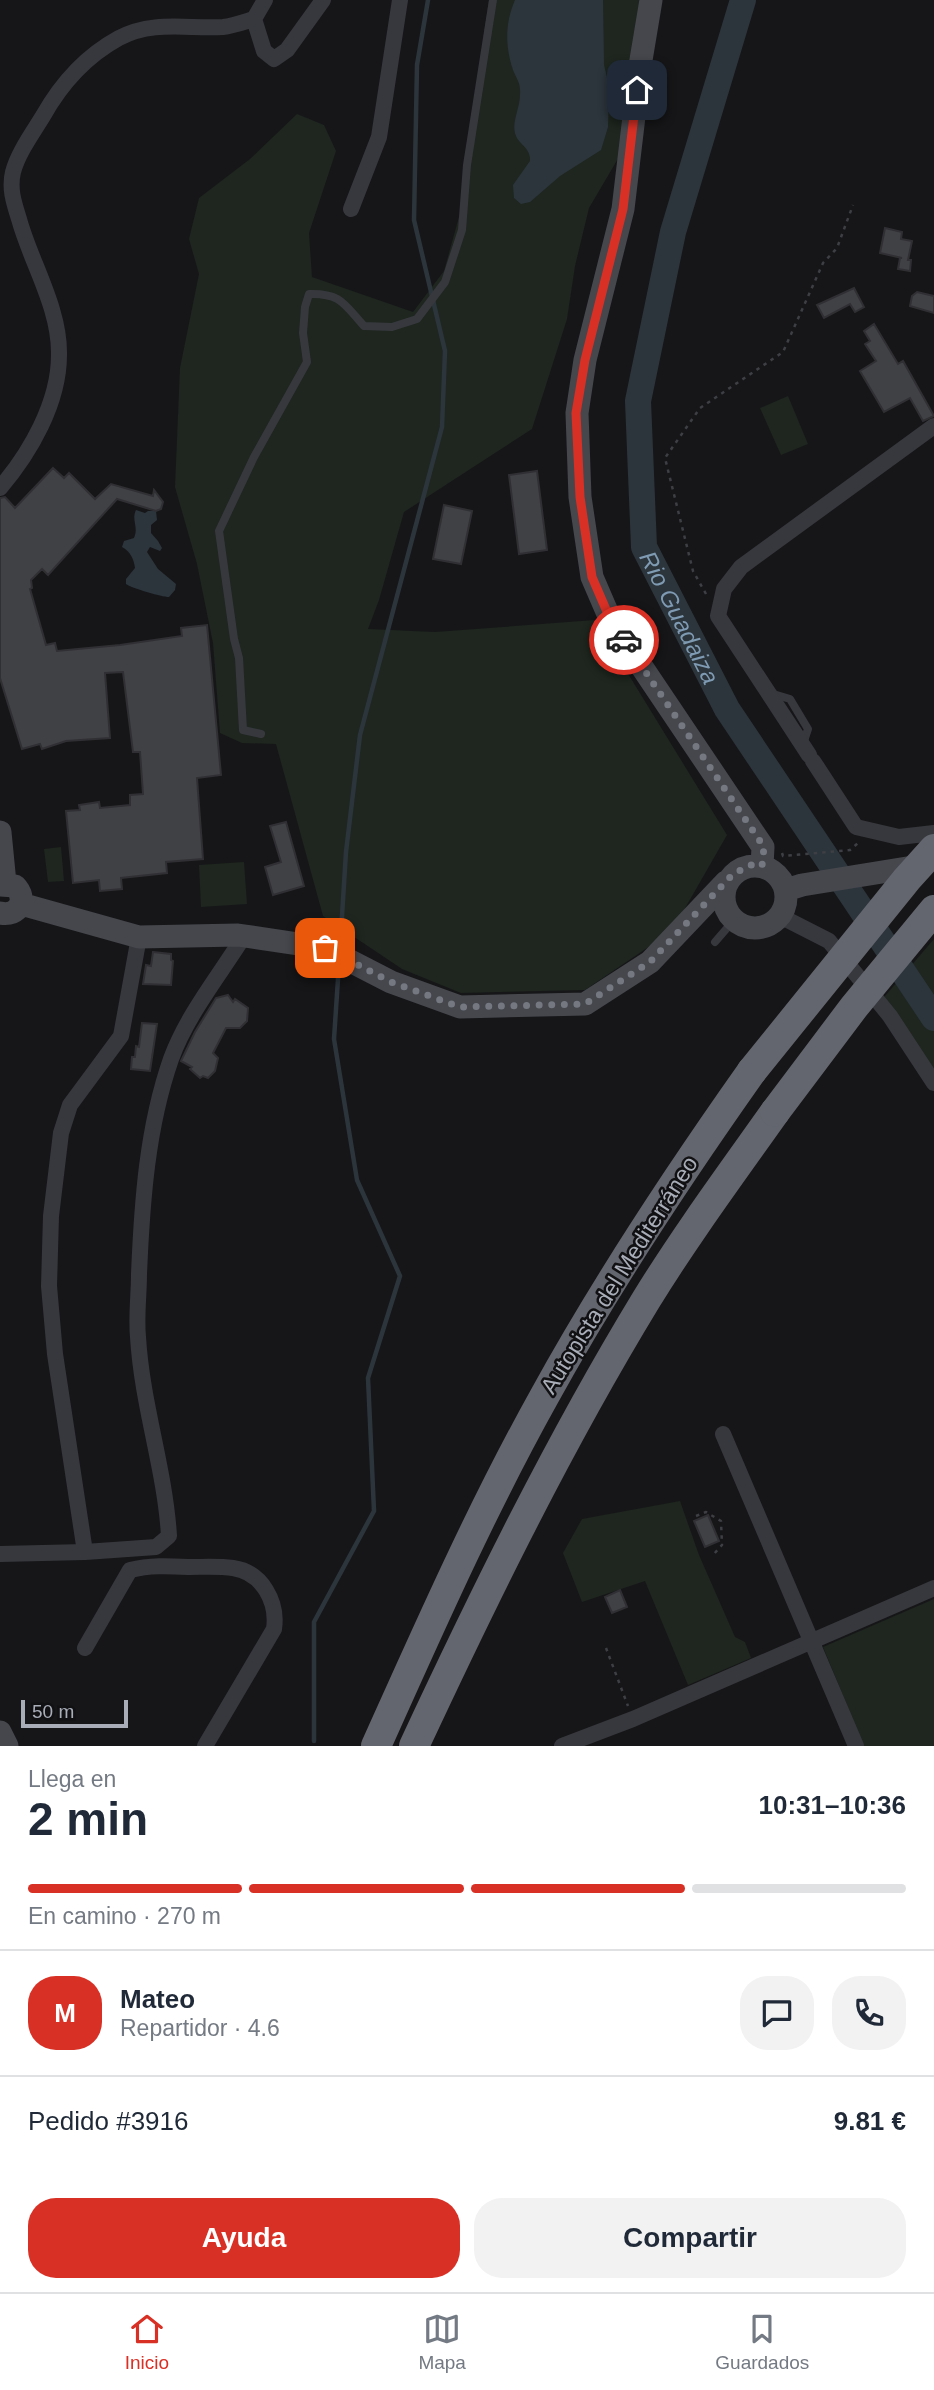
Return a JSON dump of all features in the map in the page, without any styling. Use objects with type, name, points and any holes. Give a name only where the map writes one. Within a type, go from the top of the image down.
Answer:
[{"type":"highway","name":"Autopista del Mediterráneo","points":[[376,1746],[457,1566],[544,1397],[634,1243],[752,1071],[907,879],[934,851]]},
{"type":"highway","name":"Autopista del Mediterráneo","points":[[414,1746],[486,1594],[640,1311],[709,1205],[775,1112],[854,1007],[934,910]]},
{"type":"street","points":[[0,488],[19,465],[55,391],[59,355],[55,320],[26,243],[11,192],[13,173],[21,154],[54,97],[80,66],[120,38],[153,26],[225,27],[254,19],[265,0]]},
{"type":"street","points":[[254,19],[264,51],[274,59],[287,50],[323,0]]},
{"type":"street","points":[[351,209],[379,137],[400,0]]},
{"type":"street","points":[[651,0],[640,66],[623,209],[585,360],[576,413],[580,497],[592,577],[611,621],[764,847],[762,866]]},
{"type":"street","points":[[934,426],[741,567],[724,589],[718,615],[856,827],[899,837],[934,833]]},
{"type":"street","points":[[0,832],[2,884],[10,884],[18,889],[11,908],[139,937],[244,936],[325,948],[391,982],[460,1007],[585,1004],[650,962],[741,868],[762,866],[794,887],[914,867],[934,851]]},
{"type":"street","points":[[726,883],[724,903],[727,912],[742,926],[752,928],[772,923],[780,916],[794,887]]},
{"type":"street","points":[[780,916],[829,941],[890,1016],[934,1083]]},
{"type":"street","points":[[0,1554],[156,1547],[169,1536],[167,1504],[145,1393],[138,1336],[141,1232],[149,1146],[171,1059],[192,1016],[244,936]]},
{"type":"street","points":[[85,1552],[55,1354],[49,1286],[51,1216],[61,1133],[70,1105],[121,1035],[139,937]]},
{"type":"street","points":[[723,1434],[856,1746]]},
{"type":"street","points":[[85,1648],[130,1570],[124,1550]]},
{"type":"street","points":[[130,1570],[158,1566],[233,1568],[246,1571],[259,1581],[273,1602],[276,1615],[274,1629],[205,1746]]},
{"type":"street","points":[[562,1746],[634,1719],[934,1588]]},
{"type":"street","points":[[0,1732],[7,1746]]},
{"type":"lane","points":[[261,734],[243,730],[239,658],[219,531],[254,457],[307,362],[303,333],[309,294],[339,298],[364,326],[392,327],[417,319],[445,282],[462,230],[467,164],[493,0]]},
{"type":"lane","points":[[715,942],[734,920]]},
{"type":"path","points":[[718,615],[693,571],[665,458],[699,408],[783,352],[822,263],[837,248],[853,205]]},
{"type":"path","points":[[783,856],[850,850]]},
{"type":"path","points":[[696,1516],[706,1512],[721,1521],[722,1545],[713,1555]]},
{"type":"path","points":[[606,1648],[634,1719]]},
{"type":"shaded area","points":[[489,0],[642,0],[619,157],[589,208],[575,266],[567,319],[532,429],[404,512],[368,629],[435,632],[595,620],[727,835],[672,931],[585,990],[461,993],[402,969],[323,916],[276,744],[242,743],[220,733],[213,643],[197,564],[175,487],[180,368],[199,274],[189,239],[199,198],[250,159],[297,114],[324,125],[336,151],[309,233],[312,277],[413,312],[444,271],[469,181],[479,67]]},
{"type":"shaded area","points":[[515,0],[603,0],[604,65],[609,86],[608,127],[601,150],[560,176],[530,202],[521,204],[514,198],[513,185],[530,161],[530,156],[514,128],[520,87],[510,61],[507,35]]},
{"type":"shaded area","points":[[788,396],[808,444],[781,455],[760,408]]},
{"type":"shaded area","points":[[136,510],[145,513],[156,511],[157,520],[151,525],[151,533],[162,548],[160,551],[150,547],[147,552],[158,569],[176,584],[169,597],[126,584],[126,579],[135,568],[131,556],[122,547],[124,541],[134,538]]},
{"type":"shaded area","points":[[61,847],[64,881],[48,882],[44,849]]},
{"type":"shaded area","points":[[244,862],[247,904],[201,907],[199,865]]},
{"type":"shaded area","points":[[934,939],[934,1083],[879,1003]]},
{"type":"shaded area","points":[[680,1501],[699,1555],[735,1637],[745,1642],[751,1658],[688,1685],[645,1581],[582,1602],[563,1553],[582,1519]]},
{"type":"shaded area","points":[[934,1599],[934,1746],[864,1746],[823,1647]]},
{"type":"building","points":[[885,228],[902,232],[901,239],[912,241],[908,260],[911,260],[910,271],[898,269],[902,258],[880,253]]},
{"type":"building","points":[[854,288],[864,307],[855,312],[850,304],[824,318],[817,305]]},
{"type":"building","points":[[917,292],[934,296],[934,313],[910,306],[912,296]]},
{"type":"building","points":[[874,324],[898,364],[903,361],[934,416],[923,421],[910,398],[884,412],[860,371],[876,361],[865,344],[870,341],[864,331]]},
{"type":"building","points":[[53,468],[64,478],[69,473],[95,499],[111,484],[153,496],[154,490],[163,502],[161,509],[156,511],[117,499],[48,575],[42,569],[31,580],[30,589],[46,645],[55,643],[57,651],[120,645],[182,636],[181,628],[207,625],[221,775],[197,778],[203,859],[166,862],[167,873],[121,878],[122,889],[100,891],[99,880],[73,883],[66,811],[80,810],[79,805],[99,802],[100,808],[130,805],[130,795],[143,794],[140,752],[133,752],[123,672],[105,673],[110,738],[66,741],[42,749],[40,744],[22,749],[0,678],[0,498],[5,497],[15,508]]},
{"type":"building","points":[[537,471],[547,550],[519,554],[509,475]]},
{"type":"building","points":[[444,505],[472,511],[461,564],[433,559]]},
{"type":"building","points":[[286,822],[304,886],[273,895],[265,867],[281,862],[270,826]]},
{"type":"building","points":[[153,952],[171,954],[171,985],[143,984],[146,965],[151,966]]},
{"type":"building","points":[[228,995],[233,1002],[235,999],[248,1008],[247,1021],[240,1028],[226,1028],[213,1053],[218,1058],[215,1071],[208,1078],[200,1078],[190,1069],[192,1067],[181,1061],[216,998]]},
{"type":"building","points":[[142,1023],[157,1024],[150,1071],[131,1069],[136,1046],[139,1047]]},
{"type":"building","points":[[708,1515],[719,1541],[705,1547],[694,1521]]},
{"type":"building","points":[[620,1590],[627,1607],[612,1613],[605,1597]]},
{"type":"waterway","points":[[340,948],[346,852],[360,735],[442,427],[445,351],[414,220],[417,65],[428,0]]},
{"type":"waterway","name":"Rio Guadaiza","points":[[743,0],[673,232],[638,401],[644,547],[727,709],[934,1018]]},
{"type":"waterway","points":[[314,1741],[314,1622],[374,1511],[368,1378],[400,1276],[357,1180],[334,1039],[339,964]]},
{"type":"way so far","points":[[325,948],[391,982],[460,1007],[585,1004],[650,962],[733,874],[751,865],[762,866],[764,847],[624,640]]},
{"type":"route","points":[[624,640],[611,621],[592,577],[580,497],[576,413],[585,360],[623,209],[637,90]]}]
